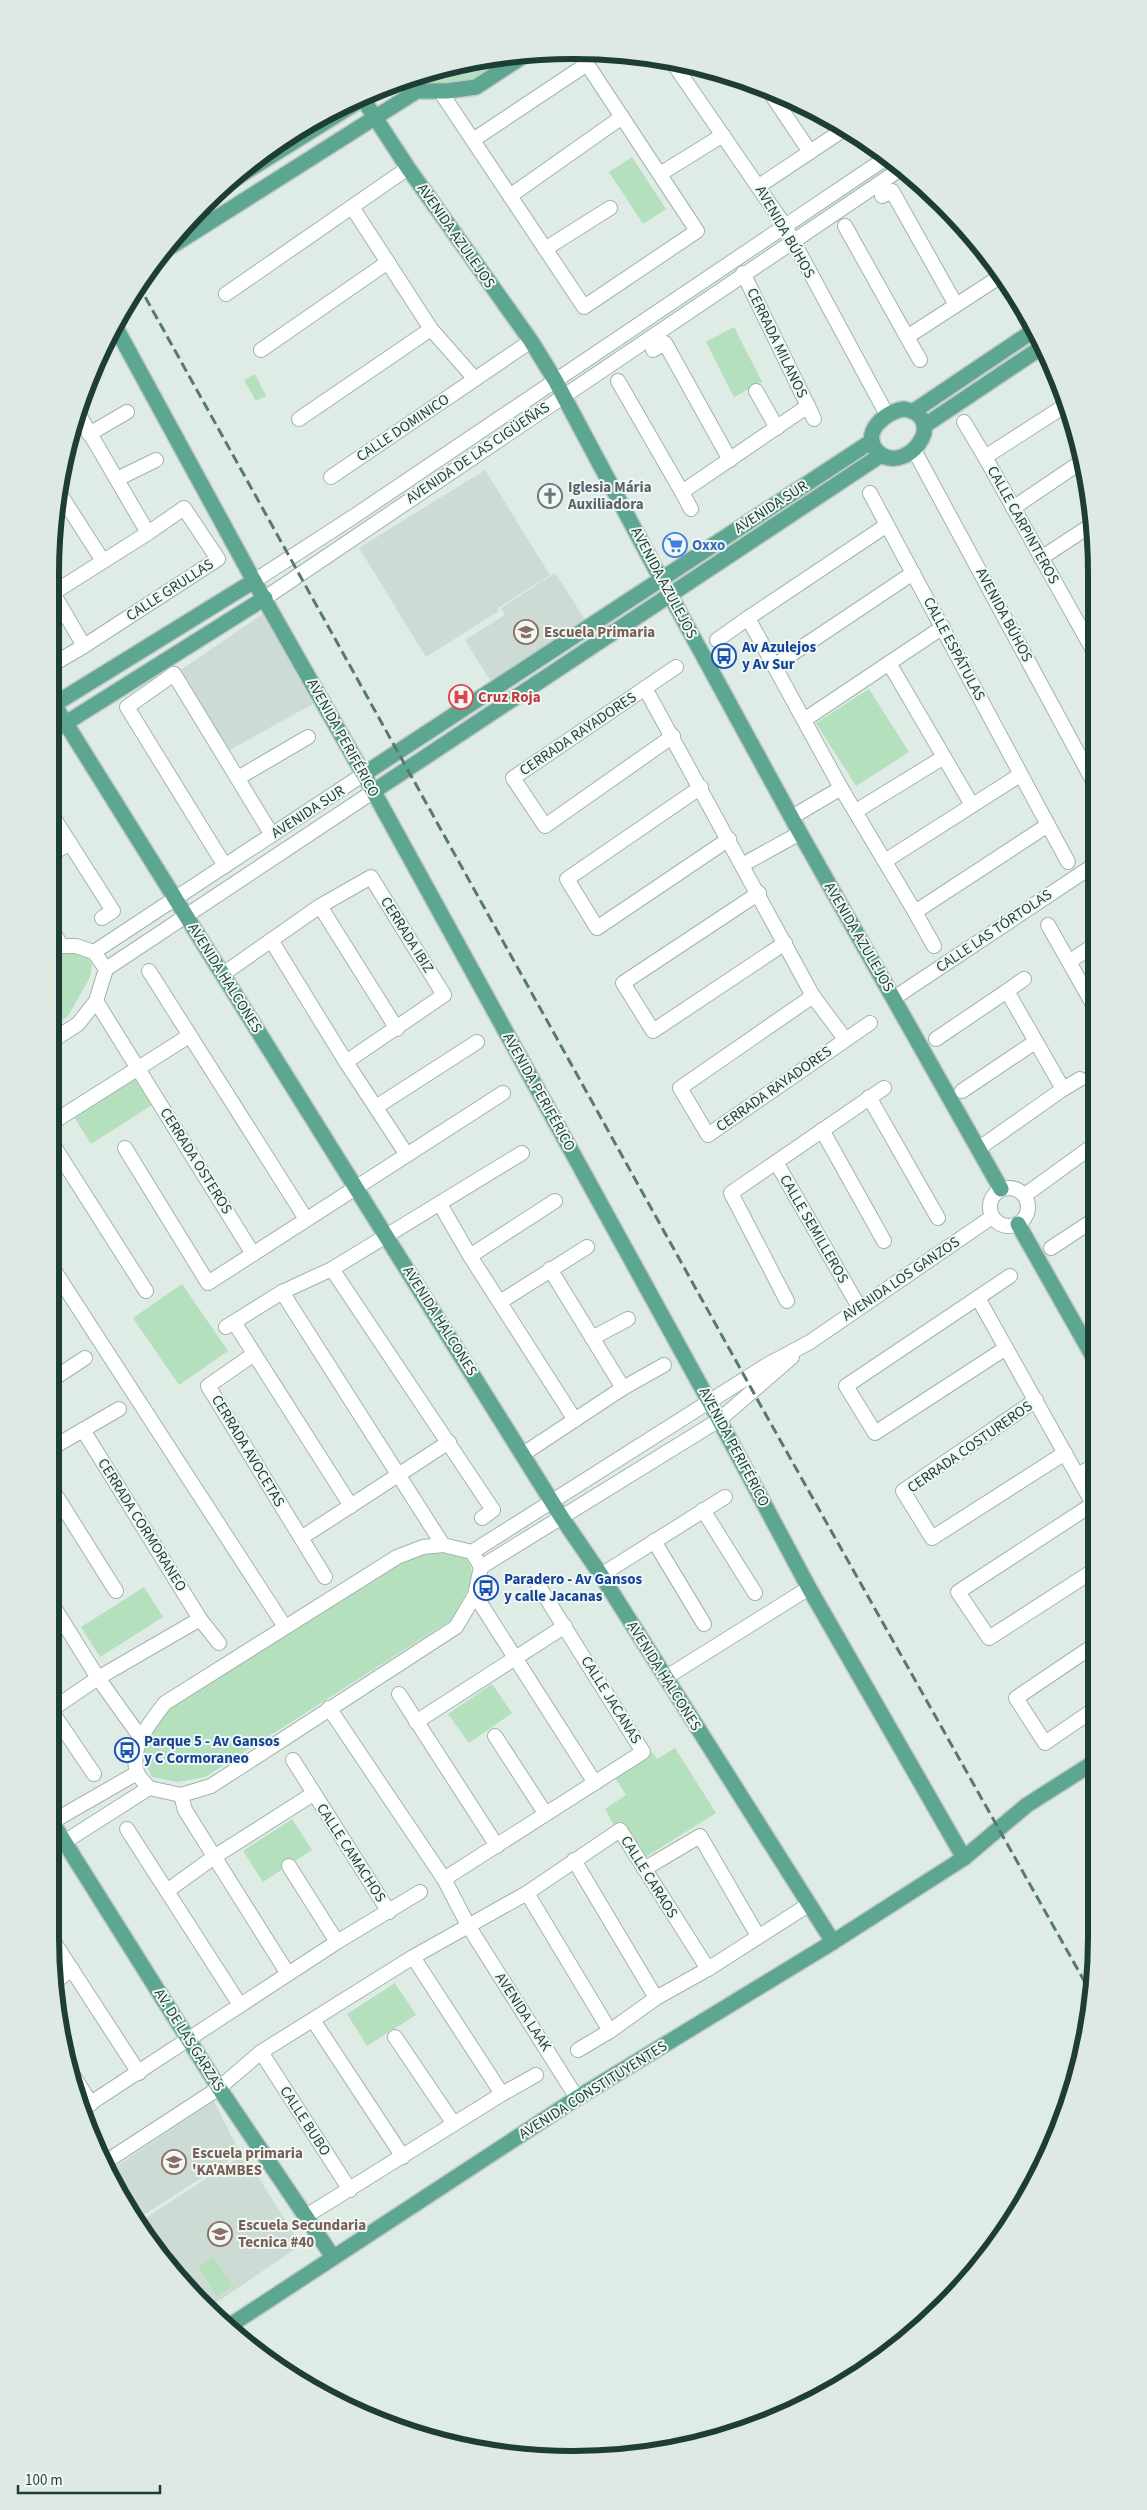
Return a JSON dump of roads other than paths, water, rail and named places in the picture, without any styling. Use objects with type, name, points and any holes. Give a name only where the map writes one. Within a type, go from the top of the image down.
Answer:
[{"type":"main road","points":[[182,239],[375,118],[412,85],[440,91],[476,87],[514,62]]},
{"type":"main road","name":"AVENIDA AZULEJOS","points":[[365,103],[408,168],[531,341],[564,395],[661,579]]},
{"type":"main road","name":"AVENIDA PERIFÉRICO","points":[[119,333],[254,581],[374,791],[709,1401],[809,1588],[964,1858]]},
{"type":"main road","points":[[914,411],[924,426],[924,434],[914,450],[901,456],[881,455],[875,449],[872,440],[875,428],[886,413],[894,410],[914,411],[1029,334]]},
{"type":"main road","points":[[924,426],[1037,350]]},
{"type":"main road","name":"AVENIDA SUR","points":[[364,774],[872,440]]},
{"type":"main road","name":"AVENIDA SUR","points":[[374,791],[881,455]]},
{"type":"main road","name":"AVENIDA DE LAS CIGÜEÑAS","points":[[59,698],[254,581]]},
{"type":"main road","name":"AVENIDA AZULEJOS","points":[[670,595],[800,833],[1001,1189]]},
{"type":"main road","name":"AVENIDA DE LAS CIGÜEÑAS","points":[[59,727],[265,598]]},
{"type":"main road","points":[[462,710],[472,726]]},
{"type":"main road","name":"AVENIDA HALCONES","points":[[59,714],[175,899],[228,971],[355,1190],[386,1235],[562,1518],[601,1575],[803,1908],[833,1942]]},
{"type":"main road","points":[[1018,1224],[1088,1348]]},
{"type":"main road","name":"AVENIDA CONSTITUYENTES","points":[[233,2323],[577,2098],[833,1942],[964,1858],[1027,1805],[1088,1766]]},
{"type":"main road","name":"AV. DE LAS GARZAS","points":[[59,1833],[213,2092],[306,2216],[333,2257]]},
{"type":"street","points":[[440,91],[472,140],[584,307],[698,231],[587,64],[472,140]]},
{"type":"street","name":"AVENIDA BÚHOS","points":[[678,70],[785,226],[886,413]]},
{"type":"street","points":[[782,103],[810,152]]},
{"type":"street","points":[[510,196],[622,117]]},
{"type":"street","points":[[759,186],[839,133]]},
{"type":"street","points":[[660,174],[723,135]]},
{"type":"street","name":"AVENIDA DE LAS CIGÜEÑAS","points":[[254,581],[353,517],[881,161]]},
{"type":"street","points":[[226,294],[408,168]]},
{"type":"street","name":"AVENIDA DE LAS CIGÜEÑAS","points":[[265,598],[743,273],[896,172]]},
{"type":"street","points":[[882,196],[892,191],[956,305]]},
{"type":"street","points":[[352,207],[431,329],[475,379]]},
{"type":"street","points":[[545,249],[610,208]]},
{"type":"street","points":[[845,226],[920,360]]},
{"type":"street","points":[[261,350],[388,262]]},
{"type":"street","name":"CERRADA MILANOS","points":[[682,492],[777,428],[811,412],[743,273]]},
{"type":"street","points":[[907,337],[995,280]]},
{"type":"street","points":[[299,419],[431,329]]},
{"type":"street","name":"CALLE DOMINICO","points":[[331,477],[531,341]]},
{"type":"street","points":[[654,350],[665,343],[730,460]]},
{"type":"street","points":[[618,381],[691,509]]},
{"type":"street","points":[[756,391],[777,428]]},
{"type":"street","name":"CALLE CARPINTEROS","points":[[1061,408],[985,457],[1088,641]]},
{"type":"street","points":[[89,434],[127,412]]},
{"type":"street","points":[[82,421],[148,533]]},
{"type":"street","points":[[964,422],[985,457]]},
{"type":"street","name":"AVENIDA BÚHOS","points":[[914,450],[1088,772]]},
{"type":"street","points":[[118,479],[156,460]]},
{"type":"street","points":[[1013,508],[1076,465]]},
{"type":"street","name":"CALLE ESPÁTULAS","points":[[870,493],[1068,862]]},
{"type":"street","points":[[64,500],[103,561]]},
{"type":"street","name":"CALLE GRULLAS","points":[[59,586],[148,533],[184,508],[218,559],[59,661]]},
{"type":"street","points":[[716,640],[887,525]]},
{"type":"street","points":[[1041,558],[1086,533]]},
{"type":"street","points":[[774,666],[913,573]]},
{"type":"street","name":"AVENIDA AZULEJOS","points":[[661,579],[670,595]]},
{"type":"street","name":"CALLE GRULLAS","points":[[59,602],[84,646]]},
{"type":"street","points":[[748,618],[842,788],[916,912],[934,946]]},
{"type":"street","points":[[804,720],[943,627]]},
{"type":"street","points":[[889,663],[972,806]]},
{"type":"street","name":"CERRADA RAYADORES","points":[[673,736],[545,826],[513,778],[676,666]]},
{"type":"street","points":[[225,866],[127,707],[174,674],[272,835]]},
{"type":"street","name":"CERRADA RAYADORES","points":[[645,688],[744,864],[813,996],[845,1039]]},
{"type":"street","points":[[238,778],[308,737]]},
{"type":"street","points":[[856,811],[944,757]]},
{"type":"street","name":"AVENIDA SUR","points":[[94,952],[364,774]]},
{"type":"street","points":[[885,861],[1020,775]]},
{"type":"street","points":[[701,787],[567,879],[597,928],[730,840]]},
{"type":"street","points":[[792,816],[842,788]]},
{"type":"street","name":"AVENIDA SUR","points":[[106,969],[374,791]]},
{"type":"street","points":[[916,912],[1048,825]]},
{"type":"street","points":[[59,826],[113,911],[102,918]]},
{"type":"street","points":[[744,864],[800,833]]},
{"type":"street","points":[[59,850],[70,843]]},
{"type":"street","name":"CALLE LAS TÓRTOLAS","points":[[894,998],[1088,868]]},
{"type":"street","name":"CERRADA IBIZ","points":[[228,971],[320,906],[371,877],[444,995],[397,1029],[346,1062]]},
{"type":"street","points":[[759,893],[623,983],[653,1030],[785,943]]},
{"type":"street","points":[[320,906],[397,1029]]},
{"type":"street","points":[[1048,925],[1088,995]]},
{"type":"street","points":[[271,940],[346,1062],[407,1156]]},
{"type":"street","points":[[59,945],[76,946],[94,952],[106,969],[99,1007],[59,1036]]},
{"type":"street","points":[[1069,962],[1088,949]]},
{"type":"street","points":[[149,971],[306,1219]]},
{"type":"street","points":[[936,1038],[1024,979]]},
{"type":"street","points":[[1007,990],[1063,1089]]},
{"type":"street","name":"CERRADA RAYADORES","points":[[813,996],[680,1088],[708,1135],[870,1023]]},
{"type":"street","name":"CERRADA OSTEROS","points":[[99,1007],[253,1254]]},
{"type":"street","points":[[59,1118],[189,1036]]},
{"type":"street","points":[[376,1107],[477,1042]]},
{"type":"street","points":[[962,1090],[1036,1042]]},
{"type":"street","points":[[978,1149],[1080,1079]]},
{"type":"street","name":"CALLE SEMILLEROS","points":[[860,1307],[776,1162],[884,1088]]},
{"type":"street","points":[[125,1148],[208,1283],[503,1093]]},
{"type":"street","points":[[869,1097],[938,1218]]},
{"type":"street","points":[[822,1130],[884,1241]]},
{"type":"street","points":[[1025,1196],[1088,1149]]},
{"type":"street","points":[[351,1506],[254,1354],[230,1324],[282,1292],[332,1269],[522,1153]]},
{"type":"street","points":[[59,1154],[146,1291]]},
{"type":"street","points":[[776,1162],[731,1193],[788,1301]]},
{"type":"street","points":[[1011,1187],[1025,1196],[1028,1208],[1024,1220],[1018,1224],[1001,1225],[992,1217],[990,1201],[1001,1189],[1011,1187]]},
{"type":"street","points":[[470,1256],[555,1201]]},
{"type":"street","points":[[440,1204],[470,1256],[575,1420]]},
{"type":"street","name":"AVENIDA LOS GANZOS","points":[[770,1370],[992,1217]]},
{"type":"street","points":[[1051,1248],[1088,1224]]},
{"type":"street","points":[[500,1302],[587,1247]]},
{"type":"street","points":[[332,1269],[493,1510],[482,1518]]},
{"type":"street","points":[[550,1269],[623,1388]]},
{"type":"street","points":[[1006,1348],[875,1433],[846,1386],[1010,1276]]},
{"type":"street","points":[[59,1278],[285,1627]]},
{"type":"street","points":[[282,1292],[400,1474],[443,1545]]},
{"type":"street","name":"CERRADA COSTUREROS","points":[[978,1298],[1088,1495]]},
{"type":"street","points":[[592,1338],[628,1318]]},
{"type":"street","name":"CERRADA AVOCETAS","points":[[254,1354],[208,1386],[324,1577]]},
{"type":"street","points":[[59,1375],[85,1358]]},
{"type":"street","points":[[522,1454],[623,1388],[664,1365]]},
{"type":"street","points":[[472,1552],[709,1401],[740,1383],[770,1370]]},
{"type":"street","points":[[481,1567],[719,1420],[747,1396],[770,1370]]},
{"type":"street","points":[[740,1383],[747,1396]]},
{"type":"street","name":"CERRADA COSTUREROS","points":[[1036,1400],[903,1491],[932,1538],[1065,1453]]},
{"type":"street","points":[[59,1444],[119,1409]]},
{"type":"street","name":"CERRADA CORMORANEO","points":[[83,1430],[200,1619],[219,1643]]},
{"type":"street","points":[[301,1538],[449,1442]]},
{"type":"street","points":[[1077,1475],[1088,1469]]},
{"type":"street","points":[[601,1575],[725,1497]]},
{"type":"street","points":[[59,1500],[116,1591]]},
{"type":"street","points":[[703,1510],[755,1593]]},
{"type":"street","name":"CERRADA COSTUREROS","points":[[1088,1510],[958,1592],[989,1638],[1088,1574]]},
{"type":"street","points":[[654,1541],[704,1624]]},
{"type":"street","points":[[443,1545],[455,1546],[472,1552],[481,1567],[475,1595],[456,1627],[211,1786],[181,1795],[149,1788],[137,1773],[136,1755],[141,1738],[146,1727],[165,1703],[397,1557],[423,1547],[443,1545]]},
{"type":"street","name":"CALLE JACANAS","points":[[444,1878],[643,1752],[538,1585]]},
{"type":"street","points":[[665,1678],[809,1588]]},
{"type":"street","points":[[475,1595],[595,1783]]},
{"type":"street","points":[[59,1615],[98,1678],[141,1738]]},
{"type":"street","points":[[59,1704],[98,1678],[200,1619]]},
{"type":"street","points":[[416,1722],[565,1626]]},
{"type":"street","points":[[1088,1649],[1016,1698],[1045,1743],[1088,1713]]},
{"type":"street","points":[[399,1694],[497,1846]]},
{"type":"street","name":"AVENIDA LAAK","points":[[329,1708],[475,1924],[577,2098]]},
{"type":"street","points":[[59,1723],[94,1774]]},
{"type":"street","points":[[495,1736],[545,1813]]},
{"type":"street","name":"CALLE CAMACHOS","points":[[293,1760],[389,1912]]},
{"type":"street","points":[[59,1817],[137,1773]]},
{"type":"street","points":[[59,1847],[149,1788]]},
{"type":"street","name":"CALLE CAMACHOS","points":[[167,1891],[214,1857],[313,1794]]},
{"type":"street","points":[[181,1795],[185,1810],[288,1974]]},
{"type":"street","points":[[128,1829],[240,2005]]},
{"type":"street","name":"CALLE CARAOS","points":[[475,1924],[527,1893],[620,1830],[708,1969]]},
{"type":"street","points":[[644,1869],[700,1836],[758,1936]]},
{"type":"street","points":[[574,1860],[656,1998]]},
{"type":"street","points":[[289,1866],[337,1942]]},
{"type":"street","points":[[87,2106],[140,2073],[337,1942],[420,1892]]},
{"type":"street","points":[[527,1893],[610,2031]]},
{"type":"street","points":[[578,2050],[610,2031],[656,1998],[708,1969],[803,1908]]},
{"type":"street","points":[[110,2159],[213,2092],[261,2052],[413,1958],[475,1924]]},
{"type":"street","points":[[59,1950],[140,2073]]},
{"type":"street","points":[[413,1958],[502,2094]]},
{"type":"street","points":[[61,1977],[72,1969]]},
{"type":"street","points":[[313,2020],[403,2157]]},
{"type":"street","points":[[395,2037],[454,2124]]},
{"type":"street","name":"CALLE BUBO","points":[[261,2052],[350,2190]]},
{"type":"street","points":[[306,2216],[502,2094],[536,2075]]},
{"type":"railway","points":[[143,293],[766,1415],[1086,1984]]},
{"type":"place","name":"Iglesia Mária Auxiliadora","points":[[550,496]]},
{"type":"place","name":"Oxxo","points":[[675,545]]},
{"type":"place","name":"Escuela Primaria","points":[[526,632]]},
{"type":"place","name":"Av Azulejos y Av Sur","points":[[724,656]]},
{"type":"place","name":"Cruz Roja","points":[[461,697]]},
{"type":"place","name":"Paradero - Av Gansos y calle Jacanas","points":[[486,1588]]},
{"type":"place","name":"Parque 5 - Av Gansos y C Cormoraneo","points":[[127,1750]]},
{"type":"place","name":"Escuela primaria 'KA'AMBES","points":[[174,2162]]},
{"type":"place","name":"Escuela Secundaria Tecnica #40","points":[[220,2234]]}]
